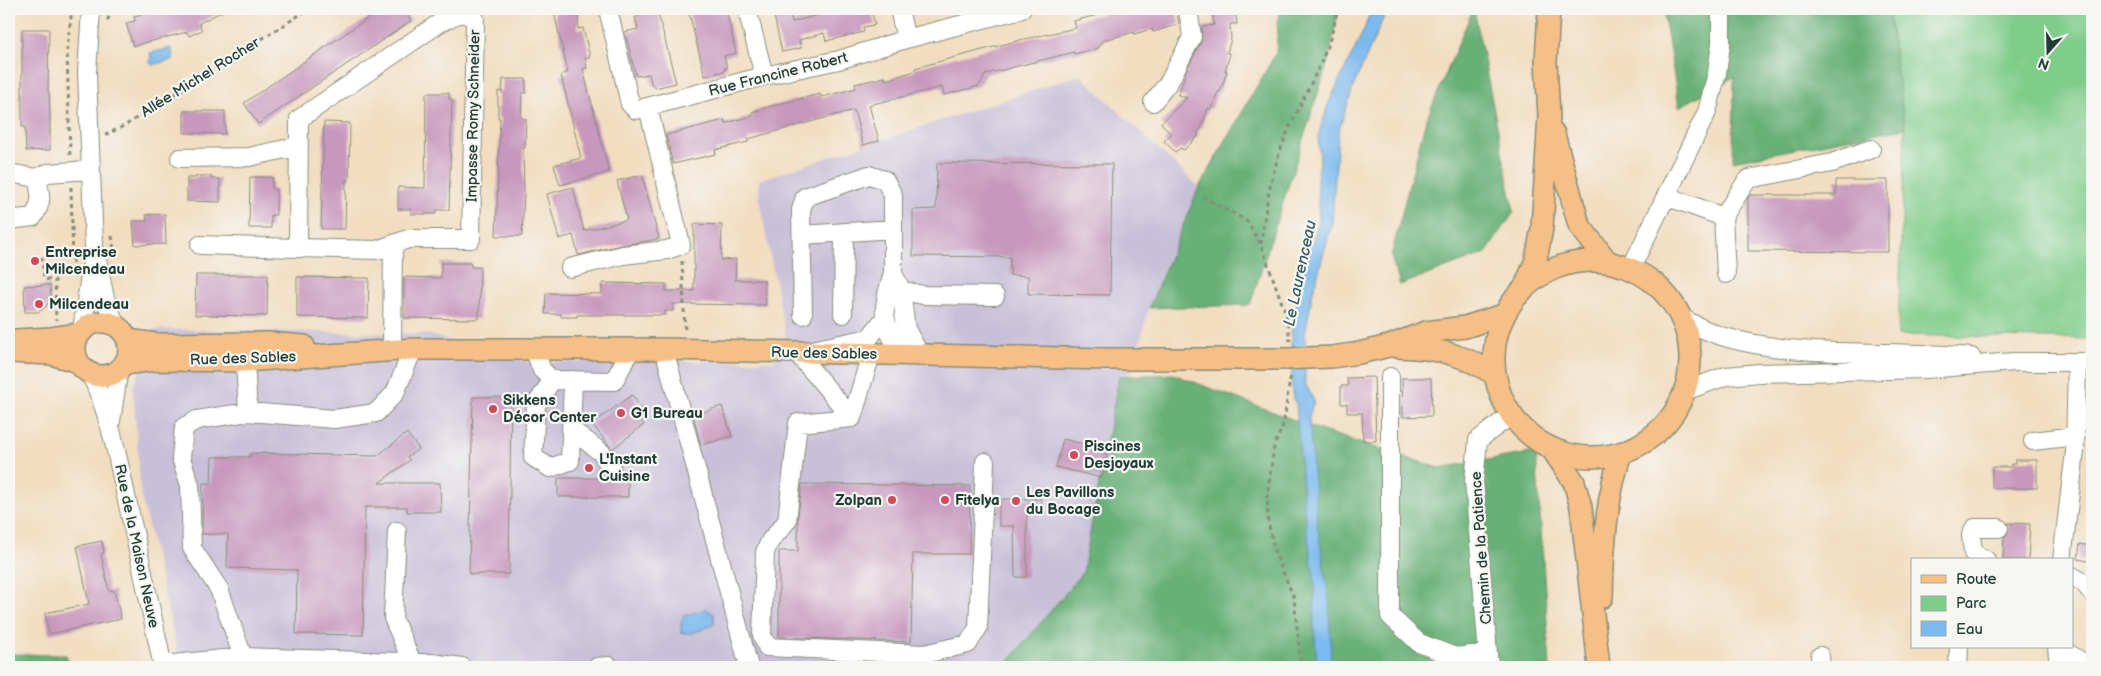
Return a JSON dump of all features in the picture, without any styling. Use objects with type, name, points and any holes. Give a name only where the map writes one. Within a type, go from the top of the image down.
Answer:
[{"type":"main road","points":[[1526,284],[1544,272],[1572,262],[1607,261],[1631,268],[1652,281],[1664,292],[1682,318],[1689,342],[1690,367],[1685,391],[1671,418],[1649,439],[1622,452],[1598,457],[1575,456],[1552,449],[1529,435],[1510,415],[1500,395],[1494,374],[1494,344],[1503,315],[1526,284],[1536,260],[1542,228],[1549,116],[1546,62],[1548,9]]},
{"type":"main road","points":[[1549,116],[1579,225],[1607,261]]},
{"type":"main road","name":"Rue des Sables","points":[[122,367],[155,360],[245,361],[402,350],[534,349],[664,349],[1106,359],[1332,358],[1389,346],[1426,332],[1465,328],[1503,315]]},
{"type":"main road","points":[[9,352],[51,354],[84,368],[105,376],[122,367],[128,356],[122,333],[107,322],[89,324],[80,332],[74,348],[84,368]]},
{"type":"main road","points":[[9,340],[51,338],[80,332]]},
{"type":"main road","name":"Rue des Sables","points":[[122,333],[169,344],[268,343],[361,352]]},
{"type":"main road","name":"Rue des Sables","points":[[1389,346],[1426,348],[1452,353],[1475,362],[1494,374]]},
{"type":"main road","points":[[1552,449],[1574,482],[1581,507],[1599,667]]},
{"type":"main road","points":[[1599,667],[1602,569],[1608,506],[1612,481],[1622,452]]},
{"type":"street","points":[[91,9],[87,73],[90,142],[89,170],[94,246],[105,298],[122,333]]},
{"type":"street","points":[[570,268],[623,255],[667,250],[681,245],[648,107],[636,110],[630,104],[608,9]]},
{"type":"street","points":[[747,9],[764,76]]},
{"type":"street","points":[[899,9],[906,39]]},
{"type":"street","name":"Rue Francine Robert","points":[[648,107],[764,76],[839,60],[906,39],[1022,9]]},
{"type":"street","points":[[1153,102],[1169,82],[1192,37],[1188,9]]},
{"type":"street","points":[[1631,268],[1707,112],[1720,54],[1721,9]]},
{"type":"street","name":"Impasse Romy Schneider","points":[[462,12],[475,19],[471,239],[408,240],[393,245],[377,250],[298,248],[298,119],[441,22],[462,12]]},
{"type":"street","points":[[180,158],[249,157],[298,146]]},
{"type":"street","points":[[1726,274],[1723,217],[1748,179],[1832,163],[1870,149]]},
{"type":"street","points":[[9,173],[37,178],[48,173],[89,170]]},
{"type":"street","points":[[803,315],[800,210],[805,197],[869,175],[885,180],[893,195],[894,283],[906,329],[910,355]]},
{"type":"street","points":[[9,220],[33,217],[40,206],[37,178]]},
{"type":"street","points":[[1666,196],[1723,217]]},
{"type":"street","points":[[802,235],[893,228]]},
{"type":"street","points":[[842,314],[844,233]]},
{"type":"street","points":[[243,657],[219,589],[192,548],[190,485],[181,458],[184,427],[197,420],[248,412],[334,419],[376,413],[395,393],[402,350],[393,245]]},
{"type":"street","points":[[80,332],[88,301],[94,246]]},
{"type":"street","points":[[200,246],[298,248]]},
{"type":"street","points":[[894,283],[923,295],[995,296]]},
{"type":"street","points":[[894,283],[884,302],[884,319],[910,355]]},
{"type":"street","points":[[1682,318],[1706,331],[1727,338],[1770,345],[1833,352],[1929,353],[2014,362]]},
{"type":"street","points":[[852,418],[797,353],[869,338],[884,319]]},
{"type":"street","points":[[534,349],[542,370],[552,380],[614,381],[631,349]]},
{"type":"street","points":[[664,349],[749,667]]},
{"type":"street","points":[[852,418],[871,354]]},
{"type":"street","points":[[245,361],[248,412]]},
{"type":"street","points":[[1685,391],[1726,376],[1760,373],[1926,369],[2014,362],[2085,362],[2076,436],[2057,558]]},
{"type":"street","name":"Rue de la Maison Neuve","points":[[110,424],[122,367]]},
{"type":"street","name":"Rue de la Maison Neuve","points":[[84,368],[98,388],[110,424],[163,666]]},
{"type":"street","points":[[1390,377],[1390,616],[1419,643],[1455,657],[1489,660]]},
{"type":"street","points":[[552,380],[536,405],[533,457],[550,468],[570,462],[573,380]]},
{"type":"street","name":"Chemin de la Patience","points":[[1489,660],[1474,481],[1478,440],[1510,415]]},
{"type":"street","points":[[852,418],[798,423],[787,521],[770,541],[765,552],[762,635],[767,647],[924,654],[968,644],[978,628],[985,462]]},
{"type":"street","points":[[572,430],[602,453],[612,470]]},
{"type":"street","points":[[2033,441],[2076,436]]},
{"type":"street","points":[[1982,558],[1973,553],[1971,535],[1975,528],[1999,528]]},
{"type":"street","points":[[397,531],[394,618],[412,665]]},
{"type":"street","points":[[1958,667],[1959,648]]},
{"type":"street","points":[[2058,648],[2059,667]]},
{"type":"street","points":[[2060,648],[2082,662]]},
{"type":"street","points":[[163,666],[209,664],[243,657],[462,667]]},
{"type":"path","name":"Allée Michel Rocher","points":[[90,142],[124,126],[309,9]]},
{"type":"path","points":[[1261,245],[1267,202],[1287,134],[1325,52],[1335,23],[1337,9]]},
{"type":"path","points":[[1203,197],[1247,221],[1261,245],[1287,317],[1294,359],[1284,422],[1274,447],[1267,505],[1268,521],[1275,553],[1294,598],[1301,667]]},
{"type":"path","points":[[681,245],[686,350]]},
{"type":"path","points":[[42,257],[44,279],[55,280],[56,326],[51,329],[51,338]]},
{"type":"shaded area","points":[[1080,75],[1199,187],[1149,308],[1132,371],[1119,376],[1083,572],[1004,667],[181,667],[141,495],[133,388],[153,329],[427,334],[528,362],[774,361],[786,336],[759,198],[759,180]]},
{"type":"green space","points":[[1279,9],[1339,9],[1328,62],[1250,305],[1149,308],[1199,187],[1276,53]]},
{"type":"green space","points":[[1473,9],[1514,212],[1486,253],[1400,285],[1391,256],[1425,123]]},
{"type":"green space","points":[[1663,9],[1888,9],[1905,128],[1733,161],[1734,77],[1679,107]]},
{"type":"green space","points":[[1888,9],[2092,9],[2092,339],[1898,335],[1905,128]]},
{"type":"green space","points":[[1173,374],[1323,431],[1439,468],[1536,452],[1550,667],[1004,667],[1083,572],[1119,376]]},
{"type":"green space","points":[[9,654],[66,655],[71,667],[9,667]]},
{"type":"water","points":[[1371,9],[1385,9],[1383,19],[1354,85],[1338,133],[1332,223],[1312,296],[1305,335],[1305,383],[1314,401],[1309,417],[1317,523],[1329,600],[1331,667],[1317,667],[1314,623],[1315,583],[1304,510],[1296,403],[1292,394],[1291,334],[1302,274],[1319,221],[1317,179],[1320,161],[1318,136],[1329,102],[1364,30]]},
{"type":"water","points":[[171,48],[174,59],[152,65],[149,62],[151,59],[150,53]]},
{"type":"water","points":[[706,609],[714,614],[714,624],[693,633],[681,633],[681,622],[684,616]]},
{"type":"building","points":[[160,9],[227,9],[199,23],[202,30],[189,36],[187,32],[133,46],[126,23],[135,21],[134,16]]},
{"type":"building","points":[[381,9],[403,9],[411,21],[258,124],[244,103]]},
{"type":"building","points":[[555,9],[579,9],[578,29],[583,28],[590,57],[585,58],[587,68],[583,69],[609,172],[560,185],[554,165],[581,158],[561,75],[568,72],[555,17]]},
{"type":"building","points":[[637,9],[657,9],[676,83],[655,88],[654,85],[652,86],[649,74],[636,76],[625,32],[638,29],[635,17],[639,17]]},
{"type":"building","points":[[688,9],[726,9],[736,53],[724,56],[727,68],[724,68],[725,71],[705,76]]},
{"type":"building","points":[[825,9],[871,9],[875,25],[863,27],[864,32],[826,41],[824,33],[799,40],[801,48],[782,52],[774,16],[790,12],[792,22],[819,15],[818,11]]},
{"type":"building","points":[[1120,9],[1176,9],[1179,24],[1153,32],[1152,29],[1134,34],[1134,32],[1104,40],[1098,48],[1074,54],[1074,52],[986,74],[979,86],[944,95],[942,87],[869,105],[879,141],[863,145],[854,110],[748,139],[748,142],[715,150],[716,154],[673,164],[666,135],[724,120],[726,123],[752,116],[752,112],[775,105],[820,94],[821,97],[826,96],[856,88],[855,84],[885,77],[886,80],[915,71],[915,68],[1020,40],[1076,28],[1074,21]]},
{"type":"building","points":[[1212,9],[1235,9],[1237,24],[1230,24],[1231,39],[1227,53],[1230,54],[1225,71],[1227,71],[1220,92],[1218,92],[1211,109],[1208,108],[1201,128],[1197,133],[1199,135],[1184,150],[1181,148],[1175,152],[1164,141],[1171,134],[1161,123],[1187,98],[1178,95],[1187,69],[1201,42],[1202,27],[1214,25]]},
{"type":"building","points":[[22,29],[49,29],[48,92],[50,150],[26,151],[25,127],[22,127]]},
{"type":"building","points":[[503,79],[526,79],[526,93],[522,93],[521,118],[526,119],[525,148],[523,148],[522,236],[496,236],[500,118],[498,118],[498,91],[502,92]]},
{"type":"building","points":[[426,93],[449,93],[449,99],[452,99],[449,210],[436,210],[436,214],[411,214],[411,209],[398,209],[398,187],[425,188]]},
{"type":"building","points":[[184,111],[225,111],[225,134],[184,133]]},
{"type":"building","points":[[324,122],[350,123],[349,180],[346,180],[345,229],[321,229]]},
{"type":"building","points":[[937,163],[1112,164],[1110,295],[1028,294],[1028,276],[1010,275],[1010,257],[913,256],[913,210],[936,209]]},
{"type":"building","points":[[642,175],[659,239],[578,255],[573,235],[559,239],[547,194],[573,187],[584,231],[627,220],[617,181]]},
{"type":"building","points":[[196,176],[211,176],[211,179],[220,179],[220,202],[187,201],[187,178],[196,178]]},
{"type":"building","points":[[250,177],[272,177],[272,189],[276,190],[276,215],[271,215],[271,228],[249,228]]},
{"type":"building","points":[[1836,180],[1888,180],[1888,252],[1748,251],[1748,198],[1750,195],[1836,195]]},
{"type":"building","points":[[165,214],[166,244],[135,245],[133,221],[147,221],[146,215]]},
{"type":"building","points":[[694,224],[722,225],[721,260],[736,259],[735,280],[764,280],[766,305],[673,304],[673,311],[665,311],[665,315],[577,315],[577,317],[561,317],[561,314],[545,314],[546,293],[602,294],[602,283],[666,284],[666,291],[694,291]]},
{"type":"building","points":[[441,263],[471,263],[471,267],[480,267],[479,319],[404,318],[404,277],[441,278]]},
{"type":"building","points":[[196,275],[268,275],[267,316],[195,315]]},
{"type":"building","points":[[297,277],[369,278],[368,318],[297,317]]},
{"type":"building","points":[[50,285],[51,297],[46,307],[38,312],[25,312],[24,286]]},
{"type":"building","points":[[1374,377],[1376,441],[1363,441],[1362,413],[1347,413],[1347,404],[1341,404],[1341,386],[1348,386],[1347,378]]},
{"type":"building","points":[[1402,378],[1431,378],[1432,416],[1403,417]]},
{"type":"building","points":[[632,395],[641,408],[635,412],[644,425],[612,449],[592,424]]},
{"type":"building","points":[[473,397],[511,397],[509,574],[469,574]]},
{"type":"building","points":[[722,406],[732,436],[701,445],[693,415]]},
{"type":"building","points":[[407,433],[419,449],[407,457],[410,460],[379,483],[440,483],[441,512],[407,512],[407,507],[365,507],[363,635],[296,634],[297,570],[227,568],[228,534],[202,534],[203,483],[211,483],[212,457],[250,457],[251,453],[377,456]]},
{"type":"building","points":[[1063,439],[1096,447],[1095,451],[1107,454],[1102,478],[1056,467]]},
{"type":"building","points":[[2015,460],[2037,460],[2037,488],[1992,488],[1992,467],[2011,467],[2011,464],[2015,464]]},
{"type":"building","points":[[558,478],[605,478],[612,481],[628,478],[628,497],[558,497]]},
{"type":"building","points":[[802,484],[970,486],[969,554],[913,554],[911,642],[779,637],[779,551],[798,551],[798,515]]},
{"type":"building","points":[[999,499],[1041,499],[1041,514],[1027,514],[1027,577],[1015,577],[1014,526],[999,526]]},
{"type":"building","points":[[2008,523],[2030,524],[2028,558],[2003,558],[2004,537],[2008,533]]},
{"type":"building","points":[[102,541],[104,553],[101,554],[109,591],[114,590],[121,619],[49,634],[45,613],[89,604],[77,546]]},
{"type":"building","points":[[2080,544],[2092,546],[2092,562],[2078,559]]},
{"type":"place","name":"Entreprise Milcendeau","points":[[35,261]]},
{"type":"place","name":"Milcendeau","points":[[39,304]]},
{"type":"place","name":"Sikkens Décor Center","points":[[493,409]]},
{"type":"place","name":"G1 Bureau","points":[[621,413]]},
{"type":"place","name":"Piscines Desjoyaux","points":[[1074,455]]},
{"type":"place","name":"L'Instant Cuisine","points":[[589,468]]},
{"type":"place","name":"Zolpan","points":[[892,500]]},
{"type":"place","name":"Fitelya","points":[[945,500]]},
{"type":"place","name":"Les Pavillons du Bocage","points":[[1016,501]]},
{"type":"water label","name":"Le Laurenceau","points":[[1299,273]]}]
